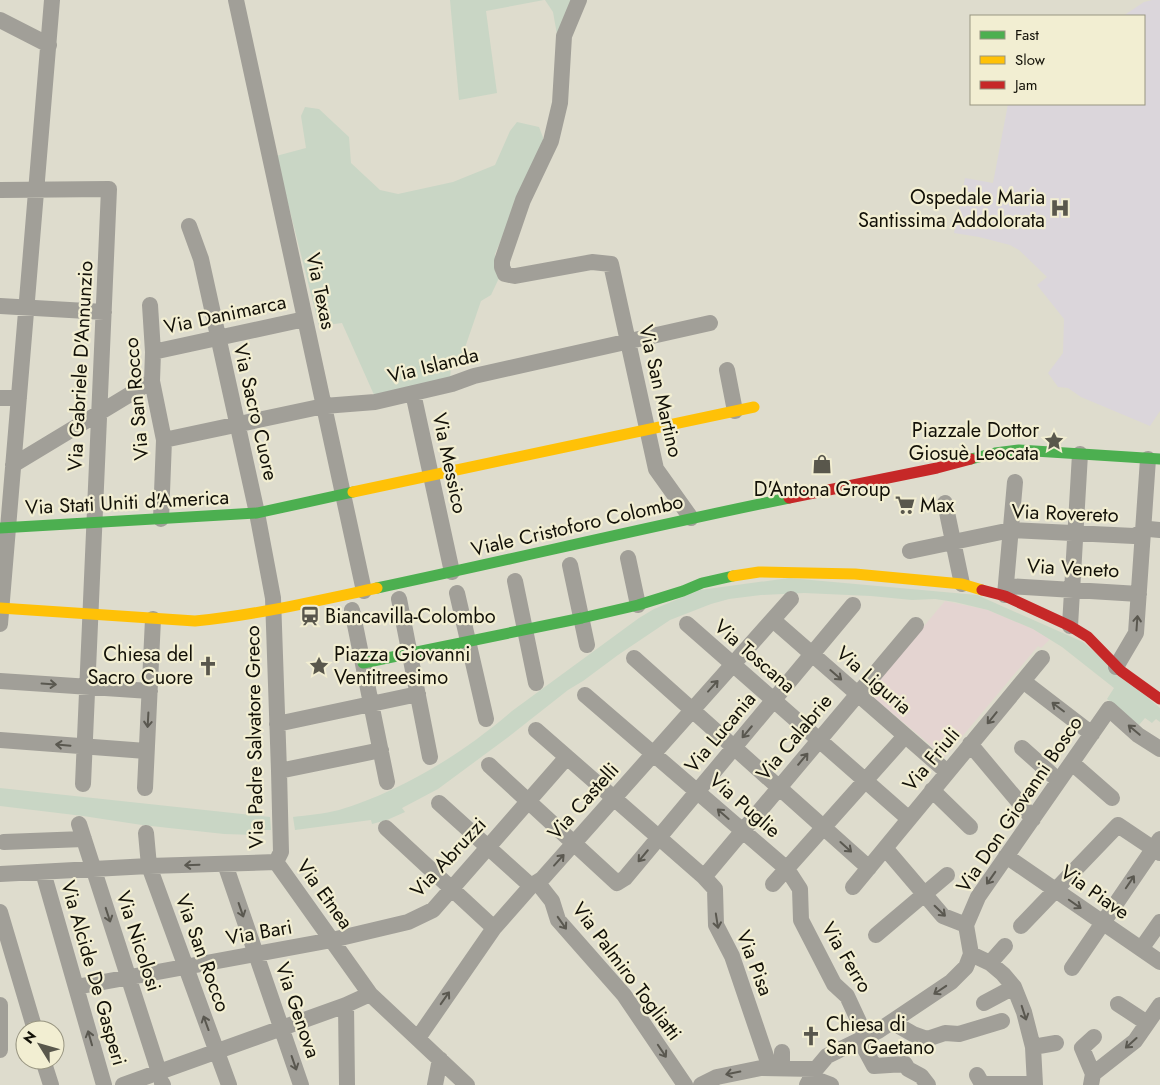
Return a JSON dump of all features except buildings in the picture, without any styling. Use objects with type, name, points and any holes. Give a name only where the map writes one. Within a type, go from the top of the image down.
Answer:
[{"type":"street","points":[[0,613],[4,528],[13,466],[52,0]]},
{"type":"street","name":"Via Texas","points":[[236,0],[364,591]]},
{"type":"street","name":"Via San Martino","points":[[579,0],[564,36],[560,103],[552,141],[523,200],[502,261],[502,268],[506,274],[515,276],[592,262],[611,264],[656,469],[691,518]]},
{"type":"street","points":[[0,20],[49,46]]},
{"type":"street","name":"Via Gabriele D'Annunzio","points":[[37,190],[110,189],[83,784]]},
{"type":"street","points":[[0,190],[37,190]]},
{"type":"street","name":"Via Sacro Cuore","points":[[189,226],[200,259],[257,513],[273,598],[273,610]]},
{"type":"street","name":"Via San Rocco","points":[[150,305],[153,352],[152,380],[164,440],[161,519]]},
{"type":"street","points":[[0,306],[104,312]]},
{"type":"street","name":"Via Danimarca","points":[[153,352],[305,319]]},
{"type":"street","name":"Via Islanda","points":[[164,440],[324,406],[375,402],[452,384],[474,376],[710,323]]},
{"type":"street","points":[[727,370],[735,411]]},
{"type":"street","points":[[13,466],[152,380]]},
{"type":"street","name":"Via Messico","points":[[413,393],[452,572]]},
{"type":"street","points":[[0,398],[19,398]]},
{"type":"street","name":"Via Stati Uniti d'America","points":[[4,528],[257,513],[754,407]]},
{"type":"street","name":"Viale Cristoforo Colombo","points":[[0,613],[91,614],[195,621],[226,618],[364,591],[691,518],[937,468],[996,453],[1018,450],[1154,459]]},
{"type":"street","points":[[1070,626],[1080,454]]},
{"type":"street","points":[[1116,666],[1136,633],[1142,532],[1154,459]]},
{"type":"street","points":[[1006,591],[1015,482]]},
{"type":"street","points":[[945,503],[962,584]]},
{"type":"street","name":"Via Rovereto","points":[[910,551],[1011,530],[1134,536],[1149,529],[1160,530]]},
{"type":"street","points":[[628,558],[638,606]]},
{"type":"street","points":[[570,565],[587,645]]},
{"type":"street","points":[[363,663],[638,606],[702,583],[731,576],[759,572],[855,574],[962,584],[1006,591],[1088,637],[1116,666],[1160,700]]},
{"type":"street","points":[[515,581],[536,684]]},
{"type":"street","name":"Via Veneto","points":[[1006,591],[1072,590],[1138,594]]},
{"type":"street","points":[[457,593],[486,719]]},
{"type":"street","points":[[399,599],[430,757]]},
{"type":"street","name":"Via Castelli","points":[[418,1038],[494,928],[534,884],[542,879],[791,599]]},
{"type":"street","name":"Via Lucania","points":[[574,843],[617,883],[625,878],[853,605]]},
{"type":"street","name":"Via Padre Salvatore Greco","points":[[273,610],[281,852],[276,862]]},
{"type":"street","points":[[352,610],[387,782]]},
{"type":"street","points":[[145,788],[154,619]]},
{"type":"street","name":"Via Liguria","points":[[773,620],[947,772]]},
{"type":"street","name":"Via Toscana","points":[[686,624],[909,819]]},
{"type":"street","name":"Via Calabrie","points":[[704,877],[916,625]]},
{"type":"street","points":[[634,658],[869,868]]},
{"type":"street","name":"Via Friuli","points":[[853,887],[1042,658]]},
{"type":"street","points":[[0,681],[150,692]]},
{"type":"street","points":[[1023,681],[1092,734]]},
{"type":"street","points":[[277,724],[418,694]]},
{"type":"street","name":"Via Puglie","points":[[585,695],[787,869]]},
{"type":"street","name":"Via Don Giovanni Bosco","points":[[971,954],[966,925],[978,897],[1109,709],[1138,734],[1160,749]]},
{"type":"street","points":[[536,730],[704,877]]},
{"type":"street","points":[[773,884],[905,736]]},
{"type":"street","points":[[0,740],[146,751]]},
{"type":"street","points":[[970,744],[1033,819]]},
{"type":"street","points":[[1022,748],[1059,781]]},
{"type":"street","points":[[279,771],[381,750]]},
{"type":"street","name":"Via Abruzzi","points":[[332,940],[408,922],[433,910],[567,757]]},
{"type":"street","points":[[1072,762],[1112,798]]},
{"type":"street","points":[[489,765],[574,843]]},
{"type":"street","points":[[932,790],[970,827]]},
{"type":"street","name":"Via Palmiro Togliatti","points":[[439,803],[552,901],[558,920],[624,994],[685,1085]]},
{"type":"street","points":[[1021,926],[1118,825],[1158,847],[1072,968]]},
{"type":"street","points":[[386,828],[494,928]]},
{"type":"street","name":"Via Nicolosi","points":[[4,842],[82,831],[161,1080]]},
{"type":"street","name":"Via San Rocco","points":[[146,833],[149,866],[229,1085]]},
{"type":"street","points":[[885,848],[943,916],[966,925]]},
{"type":"street","name":"Via Piave","points":[[1006,856],[1160,962]]},
{"type":"street","name":"Via Etnea","points":[[0,874],[149,866],[276,862],[370,994],[467,1085]]},
{"type":"street","name":"Via Genova","points":[[225,864],[301,1085]]},
{"type":"street","name":"Via Ferro","points":[[787,869],[800,889],[801,920],[834,984],[847,996],[874,1066],[905,1064],[908,1069],[921,1076],[928,1085]]},
{"type":"street","name":"Via Alcide De Gasperi","points":[[43,872],[104,1085]]},
{"type":"street","points":[[876,935],[947,875]]},
{"type":"street","name":"Via Pisa","points":[[704,877],[715,889],[716,924],[732,956],[778,1063]]},
{"type":"street","points":[[0,912],[7,959],[23,990],[31,1020]]},
{"type":"street","points":[[1141,949],[1160,922]]},
{"type":"street","name":"Via Bari","points":[[76,987],[332,940]]},
{"type":"street","points":[[990,963],[1005,946]]},
{"type":"street","points":[[811,1077],[826,1056],[878,1032],[951,982],[966,967],[971,954],[990,963],[1003,974],[1014,988],[1024,1012],[1033,1047],[1035,1084],[982,1084],[977,1075]]},
{"type":"street","points":[[984,1003],[1014,988]]},
{"type":"street","points":[[0,1050],[0,1005],[23,990]]},
{"type":"street","points":[[123,1085],[161,1080],[216,1051],[370,994]]},
{"type":"street","points":[[346,1004],[347,1085]]},
{"type":"street","points":[[1118,1004],[1147,1023]]},
{"type":"street","points":[[1094,1037],[1082,1048],[1092,1080],[1135,1041],[1160,1005]]},
{"type":"street","points":[[892,1022],[914,1034],[927,1038],[945,1033],[959,1034],[1002,1021]]},
{"type":"street","points":[[1033,1047],[1056,1043]]},
{"type":"street","points":[[436,1085],[440,1059]]},
{"type":"street","points":[[701,1085],[717,1077],[778,1063],[831,1085]]},
{"type":"street","points":[[46,1070],[50,1085]]},
{"type":"shaded area","name":"Ospedale Maria Santissima Addolorata","points":[[1160,0],[1160,411],[1150,426],[1081,397],[1068,388],[1058,387],[1048,373],[1063,353],[1064,319],[1037,285],[1047,277],[1019,250],[1010,245],[954,233],[965,178],[993,183],[1008,105],[1145,105],[1145,15],[1124,15],[1144,2]]},
{"type":"shaded area","points":[[945,601],[988,610],[1033,629],[1050,639],[1041,648],[1038,646],[945,757],[868,693]]},
{"type":"green space","points":[[450,0],[544,0],[486,11],[497,93],[459,100]]},
{"type":"green space","points":[[545,0],[573,0],[561,57],[553,12]]},
{"type":"green space","points":[[305,107],[319,109],[349,137],[351,163],[380,190],[398,194],[453,182],[495,165],[510,131],[517,122],[539,127],[544,140],[495,254],[495,266],[499,278],[491,295],[481,301],[458,368],[451,368],[450,378],[375,397],[342,323],[319,326],[276,156],[306,148],[301,116]]},
{"type":"green space","points":[[789,578],[977,595],[1083,642],[1160,708],[1160,722],[1156,719],[1152,723],[1145,718],[1139,725],[1107,699],[1114,688],[1062,647],[1033,629],[988,610],[935,599],[912,600],[804,593],[761,595],[729,599],[670,620],[568,690],[438,789],[402,808],[405,812],[372,824],[371,820],[295,830],[293,817],[339,810],[386,793],[430,770],[473,742],[512,711],[654,609],[700,590]]},
{"type":"green space","points":[[0,788],[270,817],[271,830],[260,830],[259,835],[224,834],[0,806]]},
{"type":"traffic: fast","points":[[971,459],[1019,450],[1160,459]]},
{"type":"traffic: fast","points":[[0,528],[257,513],[353,492]]},
{"type":"traffic: fast","points":[[377,588],[789,498]]},
{"type":"traffic: fast","points":[[363,663],[638,605],[702,583],[733,576]]},
{"type":"traffic: slow","points":[[353,492],[754,407]]},
{"type":"traffic: slow","points":[[733,576],[759,572],[855,574],[962,584],[982,590]]},
{"type":"traffic: slow","points":[[0,608],[195,621],[309,603],[377,588]]},
{"type":"traffic: jam","points":[[789,498],[937,468],[971,459]]},
{"type":"traffic: jam","points":[[982,590],[1005,596],[1070,626],[1088,637],[1121,671],[1160,699]]},
{"type":"place","name":"Ospedale Maria Santissima Addolorata","points":[[1060,208]]},
{"type":"place","name":"Piazzale Dottor Giosuè Leocata","points":[[1054,441]]},
{"type":"place","name":"D'Antona Group","points":[[822,464]]},
{"type":"place","name":"Max","points":[[905,505]]},
{"type":"place","name":"Biancavilla-Colombo","points":[[310,616]]},
{"type":"place","name":"Chiesa del Sacro Cuore","points":[[208,666]]},
{"type":"place","name":"Piazza Giovanni Ventitreesimo","points":[[319,666]]},
{"type":"place","name":"Chiesa di San Gaetano","points":[[811,1036]]}]
